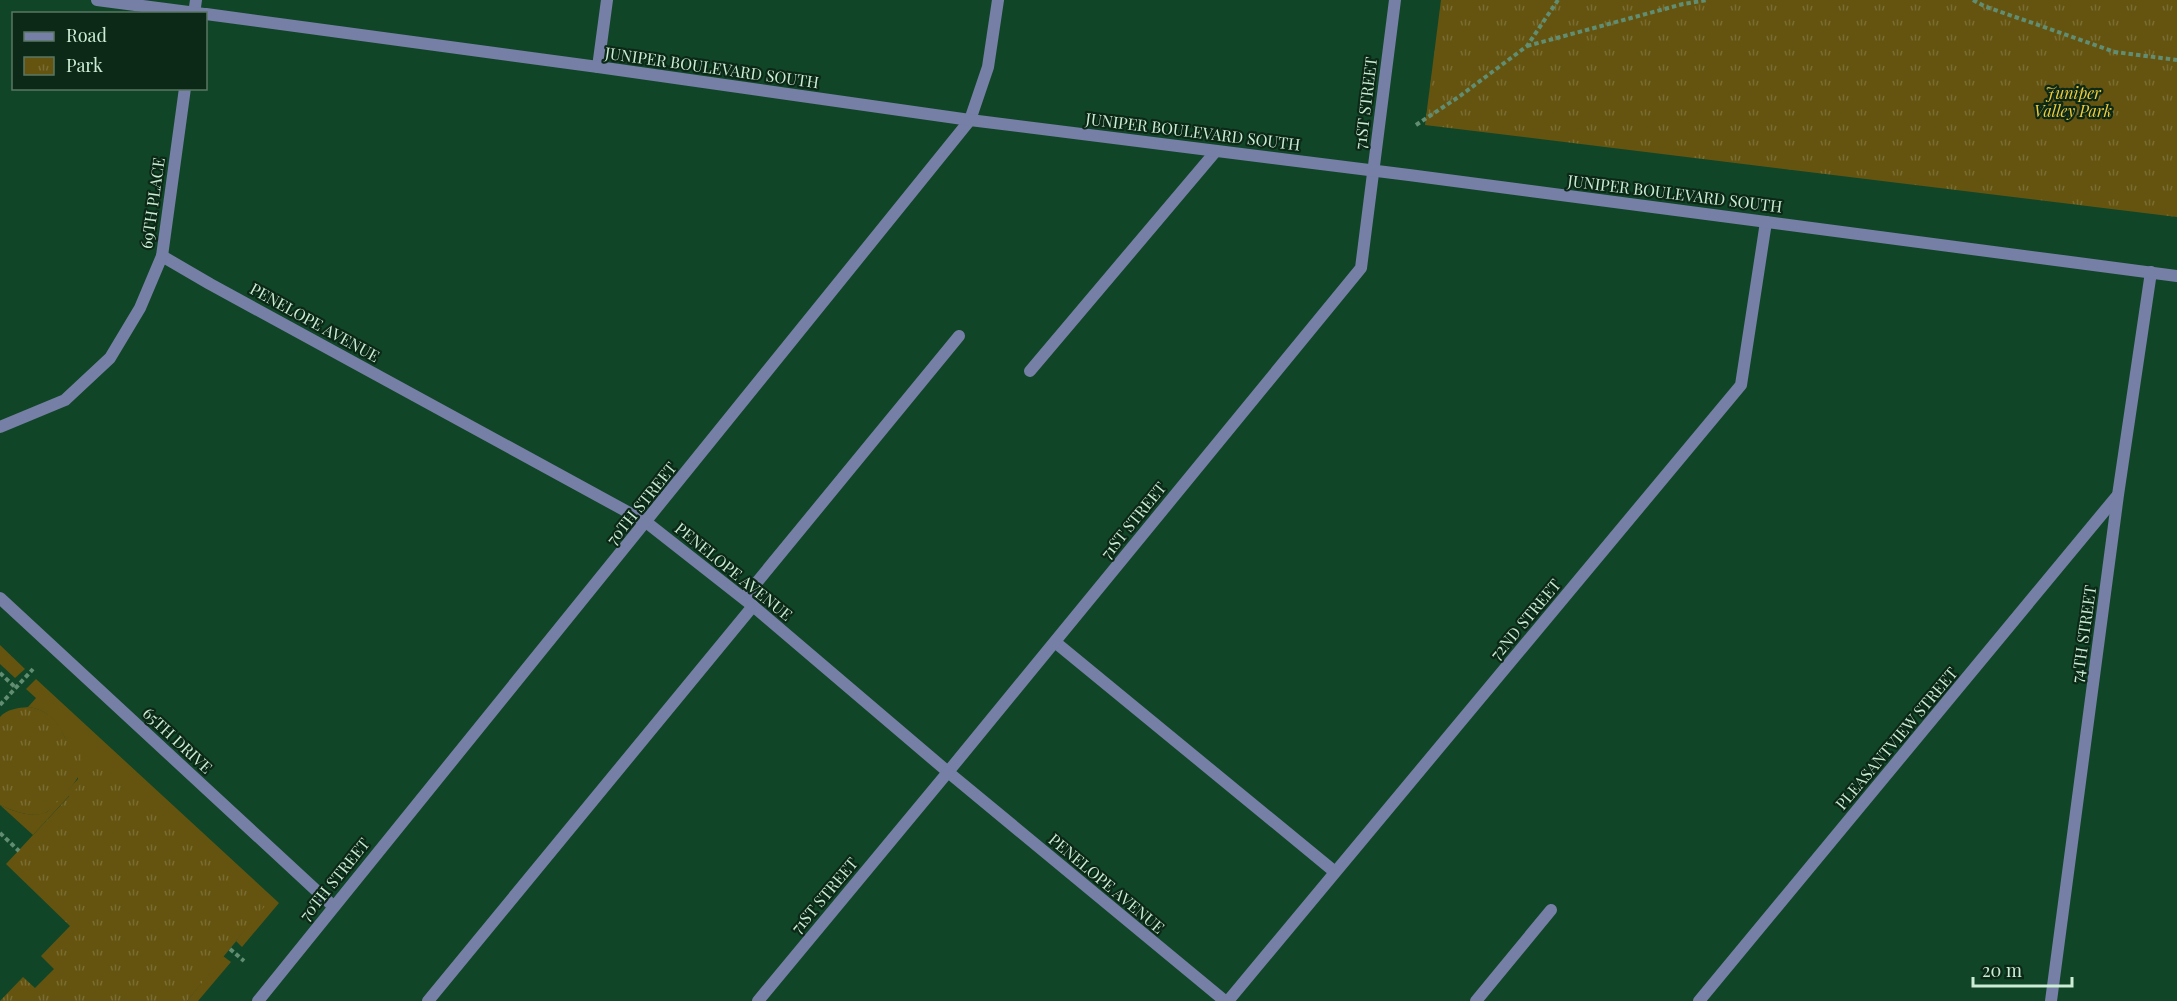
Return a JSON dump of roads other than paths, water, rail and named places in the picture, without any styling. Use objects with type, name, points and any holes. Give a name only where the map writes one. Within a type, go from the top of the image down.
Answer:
[{"type":"street","name":"JUNIPER BOULEVARD SOUTH","points":[[98,0],[199,11]]},
{"type":"street","points":[[598,67],[607,0]]},
{"type":"street","name":"70TH STREET","points":[[258,1001],[970,120],[988,67],[998,0]]},
{"type":"street","name":"71ST STREET","points":[[758,1001],[1361,268],[1395,0]]},
{"type":"street","name":"JUNIPER BOULEVARD SOUTH","points":[[207,12],[970,120],[1373,170],[2177,276]]},
{"type":"street","name":"69TH PLACE","points":[[0,427],[65,400],[110,358],[140,309],[162,255],[184,90]]},
{"type":"street","points":[[1030,371],[1216,151]]},
{"type":"street","name":"72ND STREET","points":[[1227,1001],[1741,385],[1766,222]]},
{"type":"street","name":"PENELOPE AVENUE","points":[[162,255],[210,284],[646,522],[749,602],[948,772],[1227,1001]]},
{"type":"street","name":"74TH STREET","points":[[2051,1001],[2118,495],[2151,272]]},
{"type":"street","points":[[428,1001],[749,602],[959,336]]},
{"type":"street","name":"PLEASANTVIEW STREET","points":[[1699,1001],[2118,495]]},
{"type":"street","name":"65TH DRIVE","points":[[0,598],[333,906]]},
{"type":"street","points":[[1054,642],[1335,872]]},
{"type":"street","points":[[1476,1001],[1551,910]]},
{"type":"park label","name":"Juniper Valley Park","points":[[2073,101]]}]
